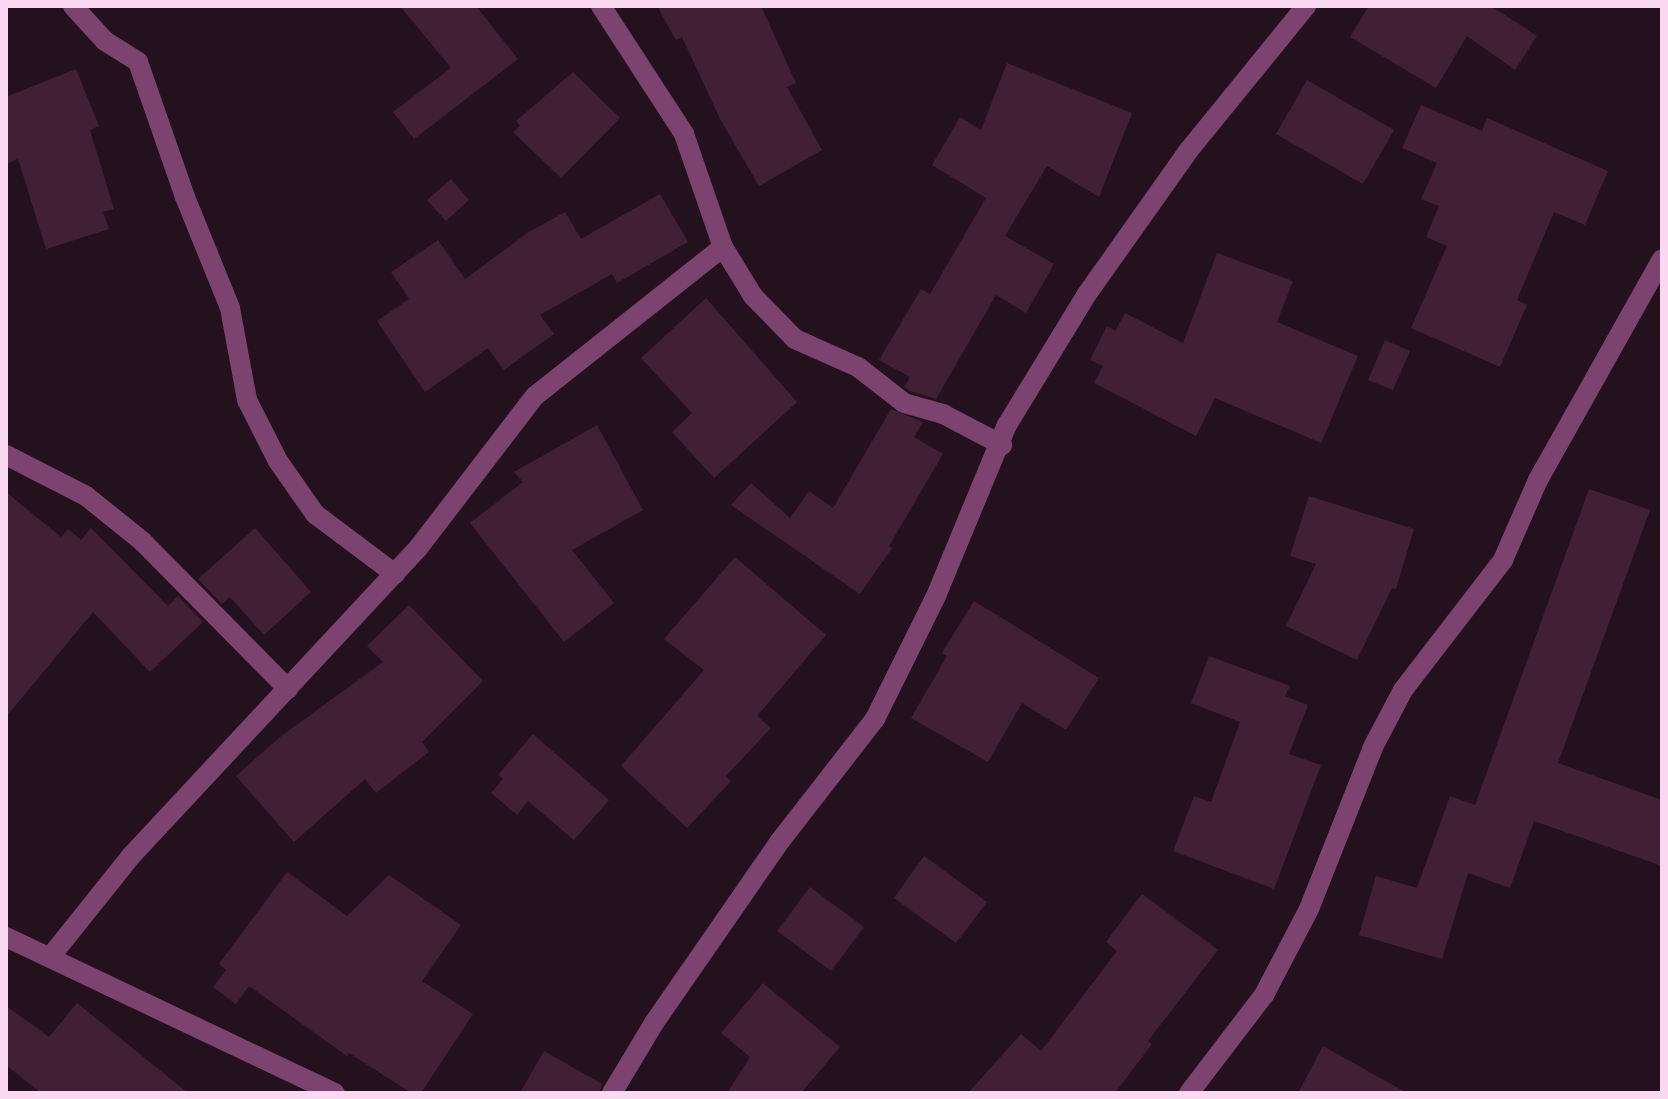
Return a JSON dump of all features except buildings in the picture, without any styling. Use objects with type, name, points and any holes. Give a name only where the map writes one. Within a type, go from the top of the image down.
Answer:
[{"type":"street","points":[[73,6],[105,41],[138,62],[185,197],[230,308],[247,400],[278,461],[315,514],[395,574]]},
{"type":"street","points":[[601,6],[684,134],[723,247],[753,296],[795,339],[858,367],[904,403],[943,414],[1002,445]]},
{"type":"street","points":[[612,1093],[654,1023],[780,841],[875,719],[936,596],[1002,445],[1007,425],[1087,294],[1189,150],[1306,6]]},
{"type":"street","points":[[51,956],[131,856],[395,574],[535,396],[723,247]]},
{"type":"street","points":[[1189,1093],[1264,995],[1309,909],[1373,747],[1403,690],[1503,560],[1538,480],[1662,259]]},
{"type":"street","points":[[6,455],[86,496],[142,541],[288,689]]},
{"type":"street","points":[[6,937],[335,1093]]}]
